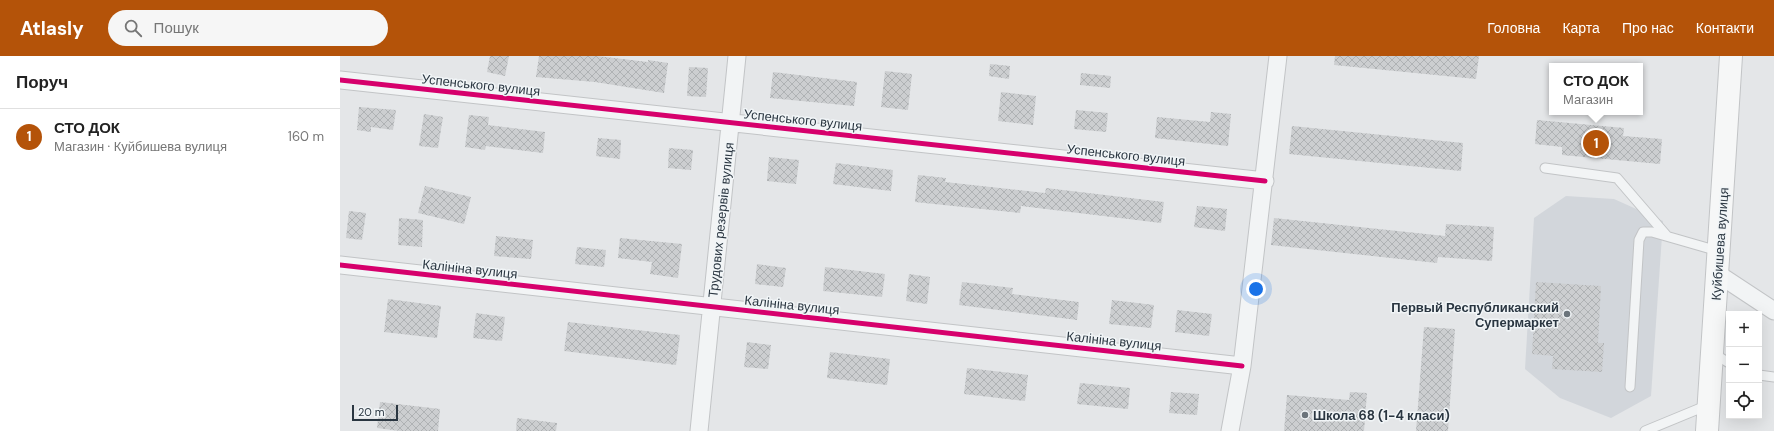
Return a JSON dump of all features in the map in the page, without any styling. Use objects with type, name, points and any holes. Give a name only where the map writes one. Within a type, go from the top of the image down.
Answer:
[{"type":"main road","name":"Куйбишева вулиця","points":[[1707,431],[1709,405],[1721,358],[1718,274],[1731,56]]},
{"type":"street","name":"Трудових резервів вулиця","points":[[699,431],[713,307],[737,56]]},
{"type":"street","points":[[1230,431],[1242,366],[1265,182],[1278,56]]},
{"type":"street","name":"Успенського вулиця","points":[[340,80],[1265,182]]},
{"type":"street","name":"Калініна вулиця","points":[[340,265],[1242,366]]},
{"type":"street","points":[[1718,274],[1774,311]]},
{"type":"lane","points":[[1545,168],[1617,178],[1667,236]]},
{"type":"lane","points":[[1630,387],[1639,240],[1643,232],[1652,232],[1719,251]]},
{"type":"lane","points":[[1762,375],[1774,377]]},
{"type":"lane","points":[[1645,431],[1709,405]]},
{"type":"shaded area","points":[[1566,196],[1614,199],[1663,221],[1651,396],[1611,418],[1560,398],[1525,369],[1534,218]]},
{"type":"building","points":[[490,56],[509,56],[505,76],[487,72]]},
{"type":"building","points":[[539,56],[597,56],[668,63],[664,93],[595,82],[536,77]]},
{"type":"building","points":[[1335,56],[1479,56],[1476,79],[1334,65]]},
{"type":"building","points":[[990,64],[1010,66],[1009,79],[989,76]]},
{"type":"building","points":[[689,67],[708,68],[706,97],[687,96]]},
{"type":"building","points":[[885,71],[912,74],[908,110],[881,107]]},
{"type":"building","points":[[773,72],[857,82],[854,106],[770,98]]},
{"type":"building","points":[[1081,73],[1111,76],[1110,88],[1080,85]]},
{"type":"building","points":[[1001,92],[1036,96],[1033,125],[998,121]]},
{"type":"building","points":[[359,107],[396,110],[393,130],[371,127],[371,132],[357,130]]},
{"type":"building","points":[[1076,110],[1108,113],[1106,132],[1074,129]]},
{"type":"building","points":[[1211,112],[1231,114],[1228,146],[1155,138],[1157,117],[1210,122]]},
{"type":"building","points":[[424,114],[443,117],[438,148],[419,146]]},
{"type":"building","points":[[469,115],[489,117],[488,125],[545,132],[543,153],[486,146],[485,150],[465,147]]},
{"type":"building","points":[[1537,120],[1624,128],[1623,136],[1662,139],[1660,164],[1562,155],[1562,147],[1535,144]]},
{"type":"building","points":[[1292,126],[1463,143],[1461,171],[1289,154]]},
{"type":"building","points":[[598,138],[621,140],[620,159],[596,156]]},
{"type":"building","points":[[669,148],[693,150],[691,170],[668,168]]},
{"type":"building","points":[[769,157],[799,160],[796,184],[767,181]]},
{"type":"building","points":[[836,163],[893,170],[891,191],[833,184]]},
{"type":"building","points":[[918,175],[946,178],[945,182],[1045,193],[1046,188],[1164,202],[1161,223],[1021,206],[1020,213],[915,202]]},
{"type":"building","points":[[425,186],[471,197],[464,224],[418,213]]},
{"type":"building","points":[[1197,206],[1227,209],[1225,231],[1194,227]]},
{"type":"building","points":[[349,211],[366,213],[362,240],[346,238]]},
{"type":"building","points":[[399,218],[423,220],[422,247],[398,245]]},
{"type":"building","points":[[1274,218],[1445,236],[1446,224],[1494,227],[1492,261],[1438,257],[1437,263],[1271,245]]},
{"type":"building","points":[[496,236],[533,240],[531,259],[494,256]]},
{"type":"building","points":[[620,238],[682,244],[678,278],[650,274],[652,262],[618,258]]},
{"type":"building","points":[[577,247],[606,250],[604,267],[575,264]]},
{"type":"building","points":[[757,264],[786,268],[783,287],[755,284]]},
{"type":"building","points":[[825,267],[885,274],[882,297],[823,291]]},
{"type":"building","points":[[909,274],[930,277],[927,304],[906,301]]},
{"type":"building","points":[[962,282],[1013,288],[1012,294],[1079,302],[1077,320],[959,305]]},
{"type":"building","name":"Первый Республиканский Супермаркет","points":[[1536,282],[1601,286],[1598,343],[1604,343],[1602,372],[1552,369],[1553,356],[1532,354]]},
{"type":"building","points":[[388,299],[441,306],[437,338],[384,332]]},
{"type":"building","points":[[1112,300],[1154,305],[1151,328],[1109,324]]},
{"type":"building","points":[[1177,310],[1212,314],[1209,336],[1175,332]]},
{"type":"building","points":[[476,313],[505,317],[502,341],[473,338]]},
{"type":"building","points":[[568,322],[680,335],[676,365],[564,351]]},
{"type":"building","points":[[1424,327],[1455,329],[1448,431],[1416,431]]},
{"type":"building","points":[[747,342],[771,345],[768,369],[744,367]]},
{"type":"building","points":[[830,352],[890,359],[887,385],[827,378]]},
{"type":"building","points":[[967,368],[1028,375],[1025,401],[964,394]]},
{"type":"building","points":[[1080,383],[1130,388],[1128,409],[1077,404]]},
{"type":"building","points":[[1171,392],[1199,394],[1197,415],[1169,413]]},
{"type":"building","points":[[1350,392],[1367,393],[1364,431],[1284,431],[1287,395],[1349,400]]},
{"type":"building","points":[[380,402],[440,409],[438,431],[400,431],[377,428]]},
{"type":"building","points":[[517,418],[557,423],[556,431],[516,431]]},
{"type":"cycle path","points":[[340,80],[1265,181]]},
{"type":"cycle path","points":[[340,265],[1242,366]]},
{"type":"place","name":"СТО ДОК","points":[[1596,143]]},
{"type":"place","name":"Первый Республиканский Супермаркет","points":[[1567,314]]},
{"type":"place","name":"Школа 68 (1-4 класи)","points":[[1305,415]]}]
